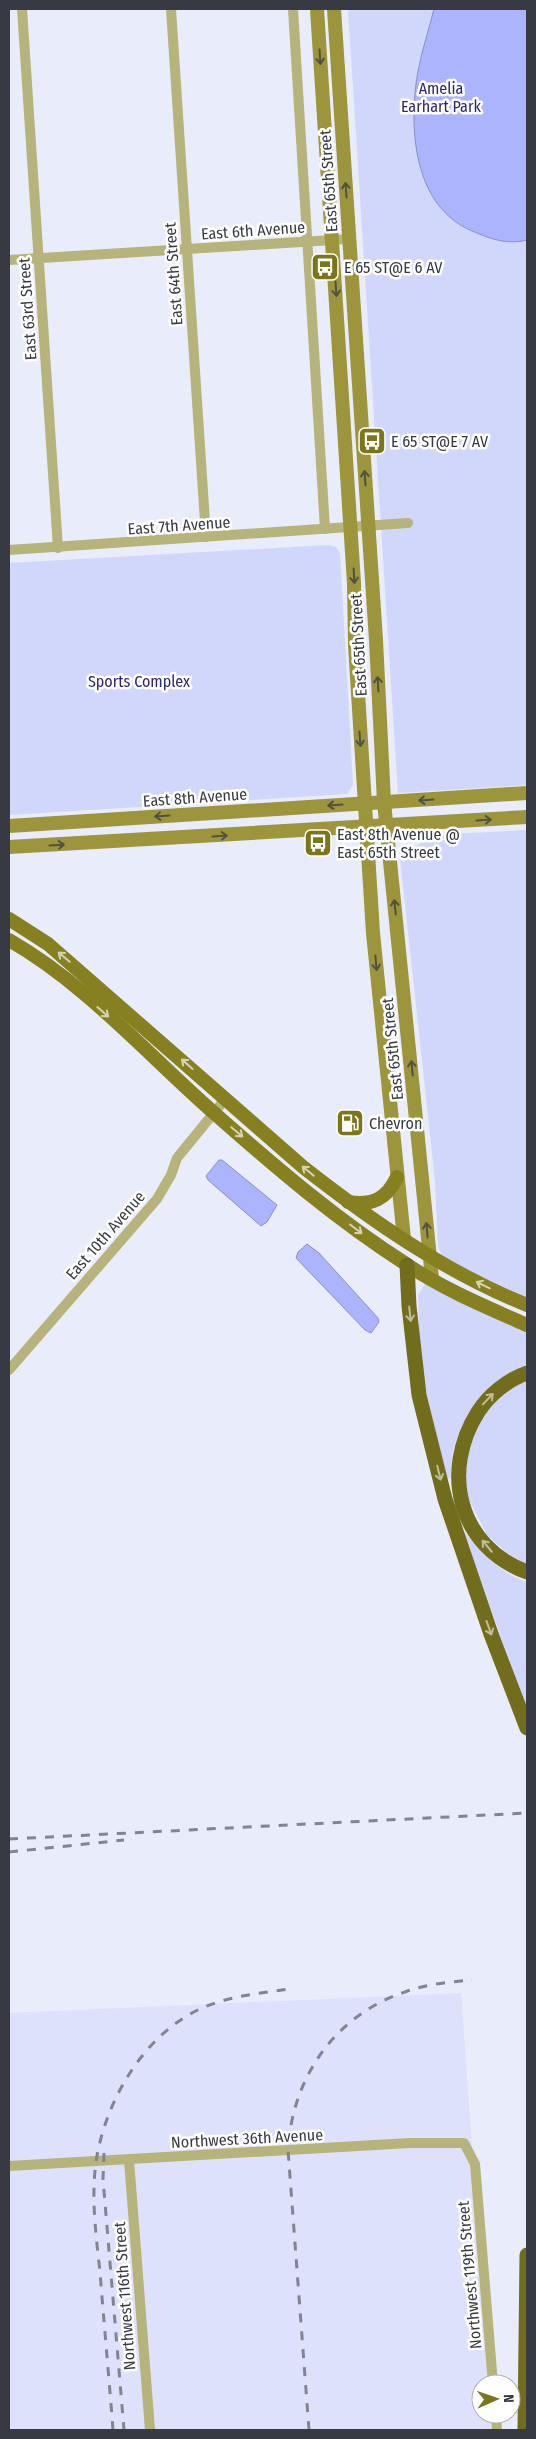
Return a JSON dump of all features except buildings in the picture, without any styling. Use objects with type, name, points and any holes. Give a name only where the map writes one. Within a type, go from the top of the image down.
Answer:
[{"type":"highway","points":[[407,1265],[419,1395],[445,1499],[491,1634],[527,1728]]},
{"type":"highway","points":[[527,1373],[518,1376],[487,1399],[474,1418],[460,1451],[457,1482],[464,1511],[475,1531],[494,1553],[512,1566],[527,1572]]},
{"type":"highway","points":[[525,2430],[527,2255]]},
{"type":"main road","name":"East 65th Street","points":[[317,9],[351,528],[355,645],[373,933],[407,1265]]},
{"type":"main road","name":"East 65th Street","points":[[334,9],[384,802],[432,1278]]},
{"type":"main road","name":"East 8th Avenue","points":[[9,826],[527,793]]},
{"type":"main road","points":[[9,847],[527,817]]},
{"type":"main road","points":[[142,818],[143,840]]},
{"type":"main road","points":[[9,918],[48,944],[346,1202],[430,1257],[468,1278],[527,1306]]},
{"type":"main road","points":[[9,940],[57,973],[105,1013],[213,1112],[317,1200],[407,1265],[527,1325]]},
{"type":"main road","points":[[346,1202],[366,1204],[381,1199],[391,1190],[397,1177]]},
{"type":"street","name":"East 63rd Street","points":[[22,9],[58,548]]},
{"type":"street","name":"East 64th Street","points":[[172,9],[206,537]]},
{"type":"street","points":[[293,9],[326,530]]},
{"type":"street","name":"East 6th Avenue","points":[[9,260],[349,239]]},
{"type":"street","name":"East 7th Avenue","points":[[9,550],[408,523]]},
{"type":"street","name":"East 10th Avenue","points":[[9,1370],[157,1198],[171,1175],[177,1158],[226,1098]]},
{"type":"street","name":"Northwest 36th Avenue","points":[[9,2166],[410,2143],[464,2143],[475,2164]]},
{"type":"street","name":"Northwest 116th Street","points":[[129,2160],[150,2430]]},
{"type":"street","name":"Northwest 119th Street","points":[[475,2164],[492,2374]]},
{"type":"shaded area","points":[[461,1993],[488,2374],[471,2374],[471,2424],[492,2424],[493,2430],[9,2430],[9,2013]]},
{"type":"green space","name":"Amelia Earhart Park","points":[[348,9],[527,9],[527,785],[398,793]]},
{"type":"green space","name":"Sports Complex","points":[[329,545],[336,547],[340,553],[353,785],[347,794],[9,815],[9,563]]},
{"type":"green space","points":[[527,830],[527,1299],[490,1283],[442,1256],[438,1246],[435,1181],[400,858],[431,835]]},
{"type":"green space","points":[[425,1284],[527,1330],[527,1368],[484,1401],[463,1426],[456,1440],[452,1457],[451,1478],[447,1479],[425,1387],[420,1355],[418,1295]]},
{"type":"green space","points":[[527,1379],[527,1565],[508,1554],[487,1535],[468,1498],[464,1468],[473,1433],[492,1404],[506,1390]]},
{"type":"green space","points":[[463,1530],[477,1547],[500,1568],[527,1582],[527,1711]]},
{"type":"water","points":[[434,9],[527,9],[527,240],[513,242],[499,240],[472,231],[452,219],[437,203],[426,184],[419,163],[415,140],[415,93],[418,71]]},
{"type":"water","points":[[219,1160],[222,1160],[277,1205],[267,1222],[261,1226],[208,1180],[206,1176]]},
{"type":"water","points":[[307,1244],[319,1253],[378,1318],[379,1322],[371,1333],[365,1330],[296,1258],[298,1252]]},
{"type":"railway","points":[[9,1839],[527,1813]]},
{"type":"railway","points":[[9,1852],[124,1840]]},
{"type":"railway","points":[[309,2430],[288,2150],[291,2123],[298,2098],[308,2074],[322,2053],[338,2033],[358,2016],[380,2002],[413,1989],[472,1980]]},
{"type":"railway","points":[[113,2430],[94,2203],[96,2162],[108,2116],[118,2093],[145,2052],[162,2034],[181,2020],[202,2008],[223,2001],[290,1989]]},
{"type":"railway","points":[[104,2153],[103,2179],[124,2430]]},
{"type":"place","name":"E 65 ST@E 6 AV","points":[[325,267]]},
{"type":"place","name":"E 65 ST@E 7 AV","points":[[372,441]]},
{"type":"place","name":"East 8th Avenue @ East 65th Street","points":[[318,843]]},
{"type":"place","name":"Chevron","points":[[350,1123]]}]
